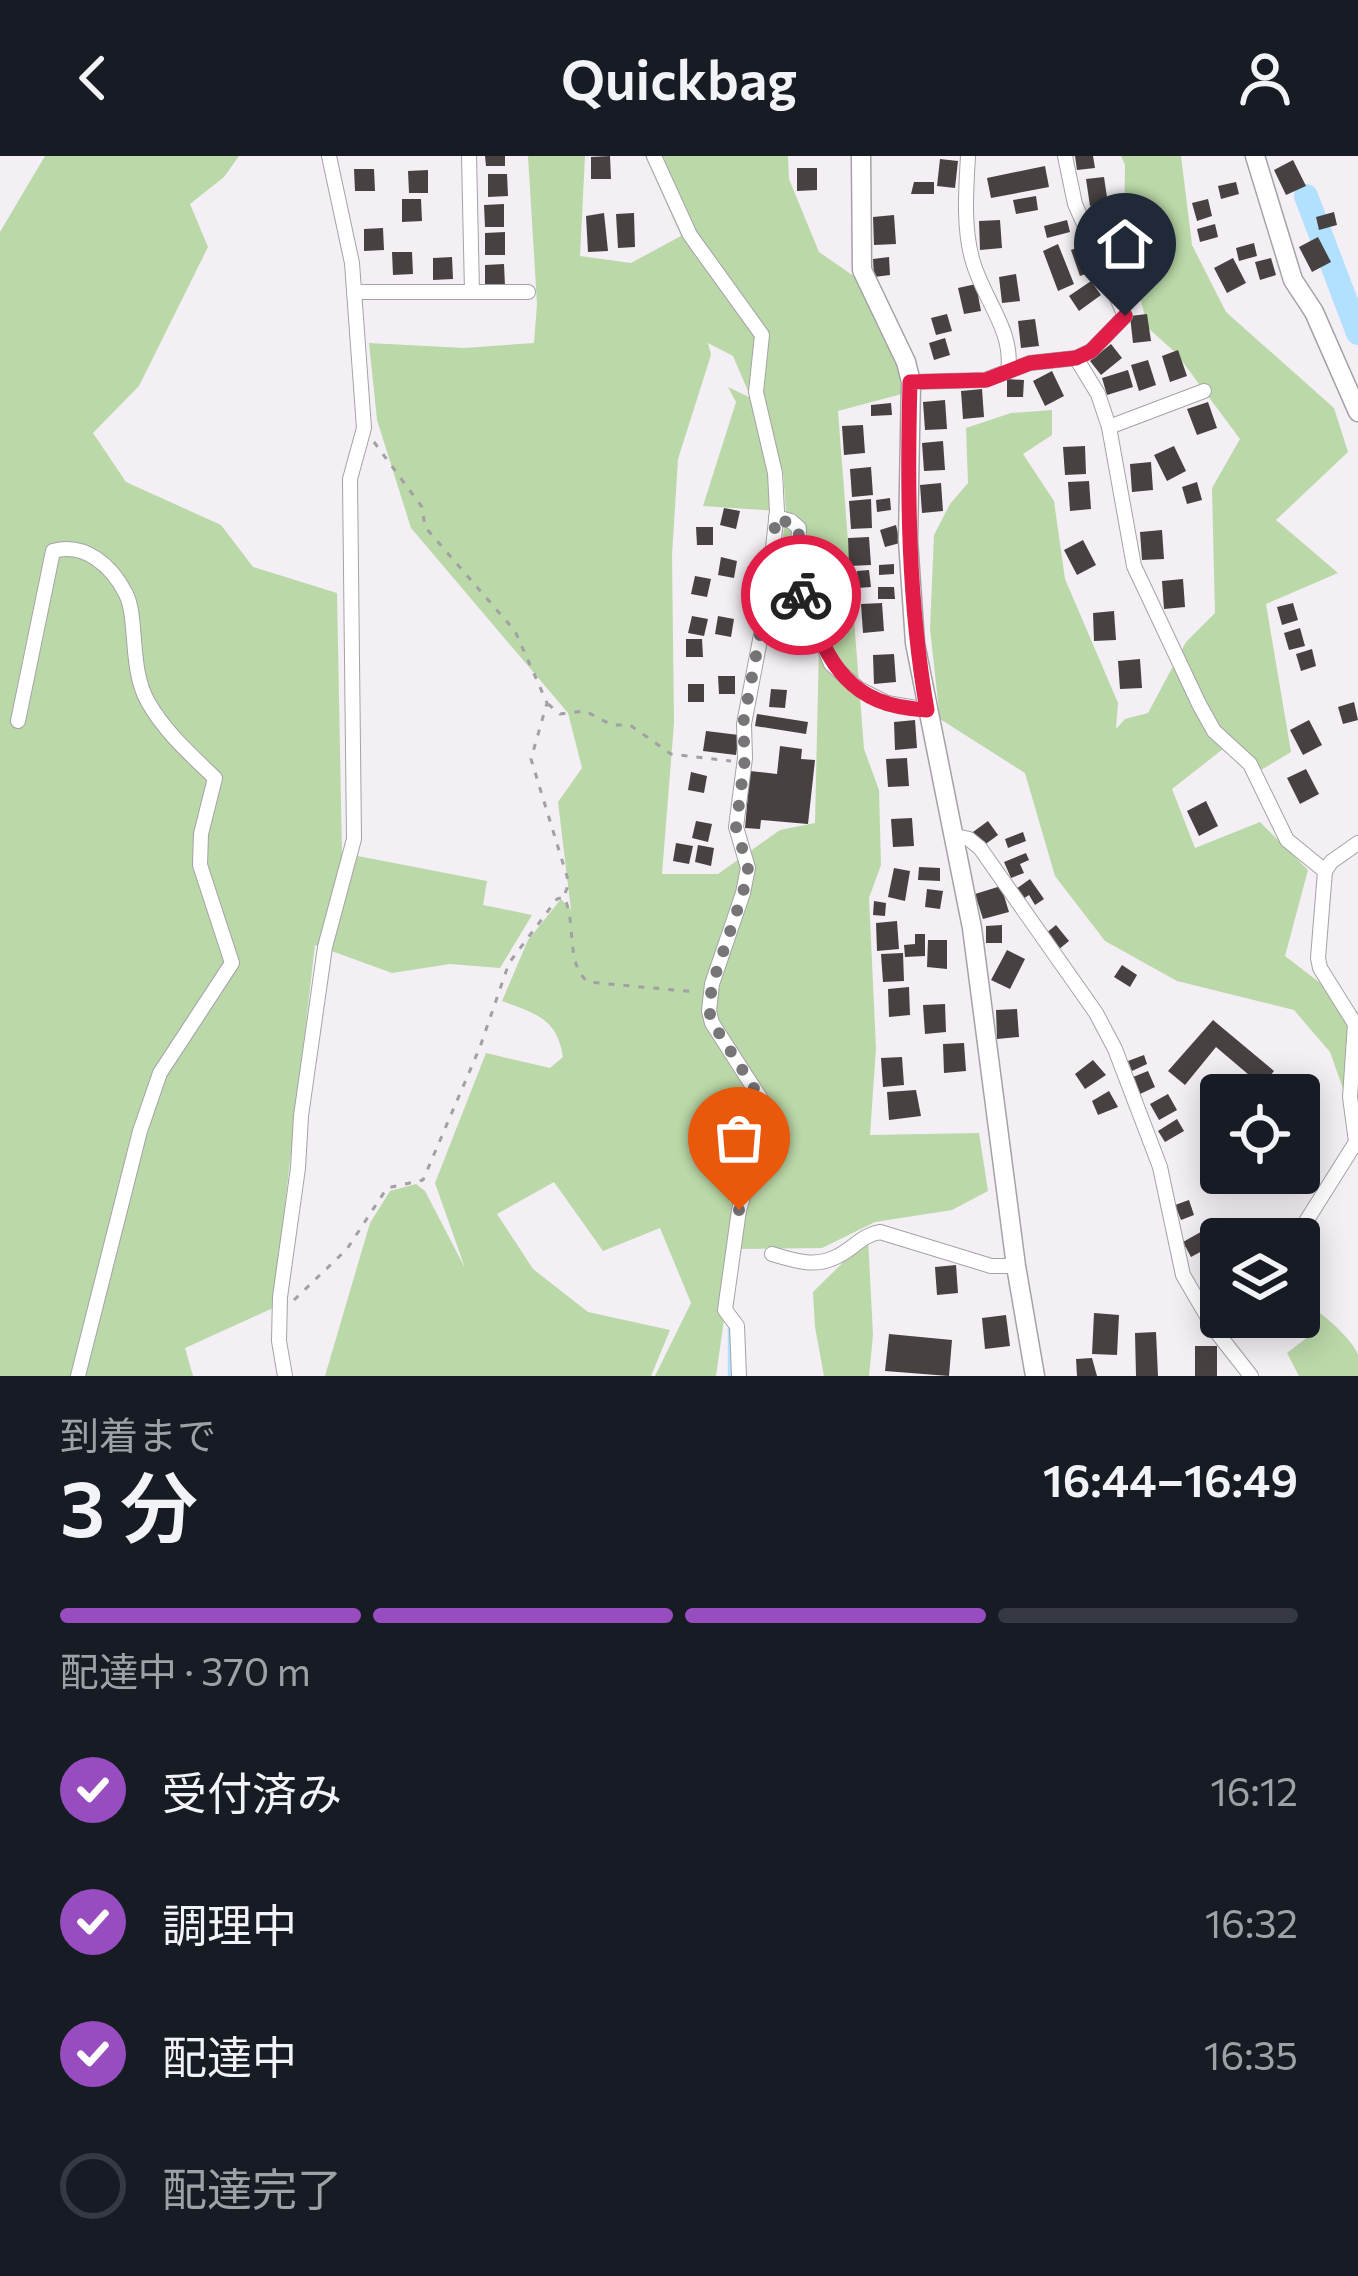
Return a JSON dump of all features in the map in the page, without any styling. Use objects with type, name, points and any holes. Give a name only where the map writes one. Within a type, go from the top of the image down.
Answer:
[{"type":"street","points":[[285,1376],[280,1313],[319,982],[354,839],[350,479],[364,428],[352,263],[329,156]]},
{"type":"street","points":[[469,156],[472,292]]},
{"type":"street","points":[[654,156],[690,235],[762,335],[756,392],[775,473],[776,517],[766,603],[743,724],[744,763],[736,827],[748,868],[711,994],[712,1022],[766,1107],[766,1122],[739,1210],[725,1310],[737,1326],[739,1376]]},
{"type":"street","points":[[861,156],[862,270],[906,362],[910,382],[911,593],[927,710],[971,928],[1035,1376]]},
{"type":"street","points":[[968,156],[966,210],[972,262],[1011,350],[1008,371]]},
{"type":"street","points":[[910,382],[986,380],[1030,363],[1076,358],[1091,351],[1125,316],[1075,204],[1065,156]]},
{"type":"street","points":[[1255,156],[1293,280],[1314,312],[1358,412]]},
{"type":"street","points":[[354,292],[529,292]]},
{"type":"street","points":[[1076,358],[1098,394],[1109,427],[1134,566],[1199,704],[1214,731],[1250,764],[1287,840],[1325,871]]},
{"type":"street","points":[[1109,427],[1204,391]]},
{"type":"street","points":[[776,517],[799,528],[797,582],[831,664],[859,689],[887,704],[927,710]]},
{"type":"street","points":[[19,721],[53,551],[68,547],[83,551],[97,557],[128,596],[134,656],[146,700],[179,744],[215,778],[201,834],[200,865],[232,963],[160,1073],[140,1131],[78,1376]]},
{"type":"street","points":[[952,835],[980,848],[1105,1031],[1140,1109],[1160,1167],[1183,1275],[1200,1304]]},
{"type":"street","points":[[1308,1218],[1356,1142],[1350,1097],[1355,1024],[1318,958],[1325,871],[1358,843]]},
{"type":"street","points":[[772,1254],[812,1264],[838,1256],[868,1234],[880,1232],[991,1266],[1016,1266]]},
{"type":"street","points":[[1221,1338],[1251,1376]]},
{"type":"path","points":[[364,428],[422,507],[425,526],[515,631],[547,703],[560,713],[586,711],[612,725],[630,725],[671,754],[744,763]]},
{"type":"path","points":[[280,1313],[347,1249],[387,1188],[423,1180],[430,1171],[453,1105],[481,1047],[509,963],[547,908],[563,897],[569,883],[531,759],[547,703]]},
{"type":"path","points":[[563,897],[572,913],[579,975],[588,982],[711,994]]},
{"type":"green space","points":[[45,156],[239,156],[224,177],[190,204],[208,247],[139,386],[93,433],[126,482],[221,525],[253,567],[337,593],[342,853],[487,881],[483,905],[532,915],[500,968],[450,964],[392,973],[315,945],[273,1308],[185,1348],[193,1376],[0,1376],[0,232]]},
{"type":"green space","points":[[528,156],[585,156],[580,256],[631,263],[681,236],[645,156],[788,156],[789,179],[819,252],[861,281],[897,356],[902,394],[838,411],[864,749],[879,790],[881,865],[869,898],[876,1048],[870,1135],[979,1133],[988,1191],[952,1210],[875,1222],[822,1248],[734,1249],[716,1376],[655,1376],[691,1303],[660,1228],[603,1251],[554,1182],[497,1214],[533,1269],[588,1312],[670,1330],[651,1376],[325,1376],[370,1223],[390,1191],[416,1184],[425,1191],[465,1268],[435,1183],[486,1053],[550,1068],[563,1057],[550,1026],[535,1014],[502,1001],[528,940],[561,899],[571,910],[558,802],[582,768],[568,713],[411,528],[377,420],[369,343],[464,348],[534,343],[537,304]],"holes":[[[708,343],[733,356],[751,398],[728,387],[736,402],[703,506],[777,511],[768,436],[783,472],[786,512],[775,602],[819,645],[815,823],[780,830],[718,874],[662,874],[674,723],[672,555],[678,459],[711,355]]]},
{"type":"green space","points":[[1121,156],[1181,156],[1192,245],[1226,312],[1334,408],[1348,452],[1276,520],[1338,573],[1266,604],[1291,752],[1261,770],[1223,749],[1172,789],[1195,848],[1260,822],[1308,870],[1285,956],[1358,1012],[1358,1131],[1330,1052],[1294,1010],[1177,981],[1105,941],[1055,876],[1025,773],[940,719],[930,629],[934,535],[968,483],[966,428],[1011,413],[1052,410],[1052,435],[1023,454],[1054,501],[1065,579],[1118,703],[1116,729],[1125,719],[1148,713],[1186,642],[1215,613],[1212,488],[1240,439],[1176,353],[1148,328],[1124,238],[1125,165]]},
{"type":"green space","points":[[868,1238],[873,1335],[869,1376],[824,1376],[813,1292]]},
{"type":"green space","points":[[1320,1313],[1358,1355],[1358,1376],[1299,1376],[1287,1353],[1306,1338],[1320,1338]]},
{"type":"building","points":[[485,156],[505,156],[505,166],[486,166]]},
{"type":"building","points":[[610,156],[611,179],[591,179],[591,157]]},
{"type":"building","points":[[1075,156],[1093,156],[1095,168],[1077,170]]},
{"type":"building","points":[[940,159],[958,161],[955,188],[937,186]]},
{"type":"building","points":[[1293,160],[1306,186],[1286,195],[1274,170]]},
{"type":"building","points":[[1045,166],[1049,187],[991,198],[987,178]]},
{"type":"building","points":[[797,168],[817,168],[817,190],[797,191]]},
{"type":"building","points":[[354,169],[374,169],[375,191],[355,191]]},
{"type":"building","points":[[428,170],[428,193],[409,193],[408,171]]},
{"type":"building","points":[[488,174],[507,174],[508,196],[488,197]]},
{"type":"building","points":[[1104,177],[1108,204],[1090,206],[1086,179]]},
{"type":"building","points":[[914,182],[934,182],[934,194],[911,194]]},
{"type":"building","points":[[1236,182],[1239,194],[1221,199],[1218,186]]},
{"type":"building","points":[[1036,196],[1038,210],[1016,214],[1013,200]]},
{"type":"building","points":[[402,199],[421,199],[422,221],[402,222]]},
{"type":"building","points":[[1208,199],[1212,216],[1197,221],[1192,203]]},
{"type":"building","points":[[504,204],[504,227],[485,227],[484,205]]},
{"type":"building","points":[[1111,209],[1114,236],[1097,239],[1093,212]]},
{"type":"building","points":[[1334,212],[1337,225],[1319,230],[1316,217]]},
{"type":"building","points":[[604,213],[608,251],[588,252],[586,216]]},
{"type":"building","points":[[634,213],[635,247],[618,248],[616,214]]},
{"type":"building","points":[[894,215],[896,244],[874,245],[873,217]]},
{"type":"building","points":[[1000,220],[1002,248],[980,250],[979,221]]},
{"type":"building","points":[[1067,220],[1070,232],[1047,238],[1044,226]]},
{"type":"building","points":[[1215,224],[1218,237],[1200,242],[1197,229]]},
{"type":"building","points":[[383,228],[384,250],[364,251],[364,229]]},
{"type":"building","points":[[505,232],[505,255],[485,255],[485,233]]},
{"type":"building","points":[[1318,237],[1331,262],[1312,272],[1299,247]]},
{"type":"building","points":[[1126,242],[1129,269],[1112,272],[1108,245]]},
{"type":"building","points":[[1254,243],[1257,256],[1239,261],[1236,248]]},
{"type":"building","points":[[1058,244],[1074,284],[1058,291],[1043,251]]},
{"type":"building","points":[[1087,244],[1097,270],[1080,276],[1071,250]]},
{"type":"building","points":[[392,252],[412,252],[413,274],[393,275]]},
{"type":"building","points":[[452,257],[453,279],[433,280],[433,258]]},
{"type":"building","points":[[889,257],[890,275],[874,277],[873,259]]},
{"type":"building","points":[[1233,258],[1246,283],[1227,293],[1214,268]]},
{"type":"building","points":[[1271,258],[1276,275],[1260,280],[1255,262]]},
{"type":"building","points":[[504,264],[505,286],[485,287],[485,265]]},
{"type":"building","points":[[1134,272],[1139,289],[1123,294],[1119,276]]},
{"type":"building","points":[[1016,274],[1020,301],[1002,303],[999,277]]},
{"type":"building","points":[[1091,281],[1101,295],[1079,311],[1069,296]]},
{"type":"building","points":[[976,284],[981,311],[964,314],[958,288]]},
{"type":"building","points":[[947,314],[952,331],[936,335],[931,318]]},
{"type":"building","points":[[1147,314],[1151,341],[1133,343],[1130,316]]},
{"type":"building","points":[[1035,319],[1039,346],[1021,348],[1018,321]]},
{"type":"building","points":[[945,338],[950,355],[934,360],[929,343]]},
{"type":"building","points":[[1111,344],[1122,358],[1101,375],[1090,361]]},
{"type":"building","points":[[1178,350],[1187,376],[1170,382],[1162,356]]},
{"type":"building","points":[[1148,360],[1156,385],[1139,391],[1131,365]]},
{"type":"building","points":[[1128,370],[1133,387],[1107,395],[1102,378]]},
{"type":"building","points":[[1052,371],[1064,396],[1045,406],[1033,381]]},
{"type":"building","points":[[1007,379],[1024,380],[1023,397],[1007,397]]},
{"type":"building","points":[[982,389],[984,417],[963,419],[961,391]]},
{"type":"building","points":[[945,400],[947,429],[925,430],[923,402]]},
{"type":"building","points":[[1208,402],[1217,428],[1197,435],[1187,409]]},
{"type":"building","points":[[891,403],[892,415],[871,416],[871,405]]},
{"type":"building","points":[[863,425],[865,453],[844,455],[842,426]]},
{"type":"building","points":[[943,441],[945,470],[924,471],[922,443]]},
{"type":"building","points":[[1085,446],[1086,474],[1065,475],[1063,447]]},
{"type":"building","points":[[1174,446],[1186,471],[1167,481],[1154,455]]},
{"type":"building","points":[[1151,462],[1153,490],[1132,492],[1130,464]]},
{"type":"building","points":[[871,467],[873,495],[852,497],[850,469]]},
{"type":"building","points":[[1089,481],[1091,509],[1070,511],[1068,482]]},
{"type":"building","points":[[1197,482],[1202,500],[1187,504],[1182,487]]},
{"type":"building","points":[[941,483],[943,511],[922,513],[920,485]]},
{"type":"building","points":[[890,498],[891,510],[877,512],[876,500]]},
{"type":"building","points":[[871,499],[872,528],[851,529],[849,501]]},
{"type":"building","points":[[724,508],[740,511],[736,529],[720,525]]},
{"type":"building","points":[[896,525],[900,543],[885,547],[880,530]]},
{"type":"building","points":[[696,527],[713,527],[713,545],[697,545]]},
{"type":"building","points":[[1162,530],[1164,559],[1142,560],[1140,532]]},
{"type":"building","points":[[869,537],[871,565],[849,566],[848,538]]},
{"type":"building","points":[[1083,540],[1096,565],[1077,575],[1064,550]]},
{"type":"building","points":[[721,557],[737,561],[734,578],[718,575]]},
{"type":"building","points":[[894,564],[894,574],[879,575],[879,565]]},
{"type":"building","points":[[748,566],[764,569],[760,586],[744,583]]},
{"type":"building","points":[[869,570],[871,587],[858,588],[857,571]]},
{"type":"building","points":[[695,576],[711,579],[707,597],[691,594]]},
{"type":"building","points":[[1183,579],[1185,607],[1164,609],[1162,581]]},
{"type":"building","points":[[878,587],[894,587],[895,599],[878,599]]},
{"type":"building","points":[[882,603],[884,631],[863,633],[861,604]]},
{"type":"building","points":[[1293,603],[1298,620],[1282,625],[1277,607]]},
{"type":"building","points":[[1114,611],[1116,640],[1094,641],[1093,613]]},
{"type":"building","points":[[692,616],[708,619],[704,636],[688,633]]},
{"type":"building","points":[[718,616],[734,619],[731,637],[715,634]]},
{"type":"building","points":[[1300,628],[1305,646],[1289,650],[1284,633]]},
{"type":"building","points":[[686,639],[702,639],[703,657],[686,657]]},
{"type":"building","points":[[1312,649],[1316,666],[1301,671],[1296,654]]},
{"type":"building","points":[[894,654],[896,682],[874,684],[873,655]]},
{"type":"building","points":[[1140,659],[1142,688],[1120,689],[1118,661]]},
{"type":"building","points":[[718,676],[735,676],[735,694],[719,694]]},
{"type":"building","points":[[688,684],[704,684],[704,702],[688,702]]},
{"type":"building","points":[[771,689],[787,690],[785,708],[769,707]]},
{"type":"building","points":[[1354,702],[1358,720],[1343,724],[1338,707]]},
{"type":"building","points":[[757,714],[808,722],[806,734],[755,726]]},
{"type":"building","points":[[915,720],[917,748],[895,750],[894,722]]},
{"type":"building","points":[[1309,720],[1322,745],[1303,755],[1290,730]]},
{"type":"building","points":[[706,731],[739,735],[736,755],[703,751]]},
{"type":"building","points":[[780,746],[802,749],[801,759],[815,760],[808,824],[761,820],[760,829],[745,828],[750,771],[777,774]]},
{"type":"building","points":[[907,758],[909,786],[888,787],[886,759]]},
{"type":"building","points":[[1306,769],[1319,794],[1300,804],[1287,778]]},
{"type":"building","points":[[691,772],[707,776],[704,793],[688,790]]},
{"type":"building","points":[[1206,801],[1218,826],[1199,836],[1187,811]]},
{"type":"building","points":[[912,818],[914,846],[893,847],[891,819]]},
{"type":"building","points":[[696,821],[712,824],[708,842],[692,838]]},
{"type":"building","points":[[988,821],[998,835],[983,846],[973,832]]},
{"type":"building","points":[[1023,832],[1026,841],[1008,848],[1005,839]]},
{"type":"building","points":[[676,843],[693,846],[689,864],[673,861]]},
{"type":"building","points":[[698,845],[714,848],[711,866],[695,862]]},
{"type":"building","points":[[1026,853],[1029,860],[1020,864],[1024,873],[1011,878],[1004,862]]},
{"type":"building","points":[[919,867],[940,868],[940,881],[918,880]]},
{"type":"building","points":[[894,868],[910,871],[905,901],[888,897]]},
{"type":"building","points":[[1030,879],[1044,899],[1035,905],[1029,895],[1020,901],[1013,891]]},
{"type":"building","points":[[1001,886],[1009,912],[983,919],[975,894]]},
{"type":"building","points":[[927,889],[943,891],[940,909],[925,907]]},
{"type":"building","points":[[874,901],[886,903],[885,916],[873,915]]},
{"type":"building","points":[[897,921],[899,949],[877,951],[876,923]]},
{"type":"building","points":[[1002,925],[1002,943],[986,943],[986,926]]},
{"type":"building","points":[[1056,925],[1069,941],[1058,950],[1045,934]]},
{"type":"building","points":[[915,934],[925,934],[925,956],[905,957],[904,945],[915,944]]},
{"type":"building","points":[[928,940],[947,940],[947,969],[927,967]]},
{"type":"building","points":[[1007,950],[1025,959],[1010,989],[991,980]]},
{"type":"building","points":[[903,953],[904,981],[883,982],[881,954]]},
{"type":"building","points":[[1122,965],[1137,975],[1130,987],[1114,977]]},
{"type":"building","points":[[909,987],[910,1015],[889,1017],[888,989]]},
{"type":"building","points":[[945,1004],[946,1032],[925,1034],[923,1005]]},
{"type":"building","points":[[1017,1009],[1019,1037],[997,1039],[996,1010]]},
{"type":"building","points":[[1213,1020],[1274,1071],[1248,1074],[1216,1047],[1185,1085],[1168,1071]]},
{"type":"building","points":[[964,1043],[966,1071],[944,1073],[943,1044]]},
{"type":"building","points":[[1144,1055],[1147,1064],[1132,1071],[1128,1061]]},
{"type":"building","points":[[902,1057],[904,1085],[883,1087],[881,1058]]},
{"type":"building","points":[[1093,1060],[1106,1075],[1085,1089],[1075,1074]]},
{"type":"building","points":[[1148,1071],[1155,1087],[1140,1094],[1133,1077]]},
{"type":"building","points":[[916,1090],[921,1116],[889,1120],[887,1092]]},
{"type":"building","points":[[1109,1091],[1118,1107],[1098,1115],[1092,1101]]},
{"type":"building","points":[[1168,1094],[1177,1110],[1159,1120],[1150,1104]]},
{"type":"building","points":[[1177,1119],[1184,1131],[1165,1142],[1158,1131]]},
{"type":"building","points":[[1189,1200],[1194,1215],[1181,1220],[1175,1205]]},
{"type":"building","points":[[1200,1232],[1200,1252],[1191,1257],[1183,1242]]},
{"type":"building","points":[[956,1265],[958,1293],[937,1295],[935,1267]]},
{"type":"building","points":[[1094,1313],[1119,1315],[1117,1355],[1092,1354]]},
{"type":"building","points":[[1006,1315],[1010,1346],[985,1349],[982,1318]]},
{"type":"building","points":[[1156,1332],[1158,1376],[1136,1376],[1135,1333]]},
{"type":"building","points":[[889,1334],[952,1340],[949,1376],[885,1371]]},
{"type":"building","points":[[1195,1346],[1217,1346],[1217,1376],[1195,1376]]},
{"type":"building","points":[[1092,1358],[1097,1376],[1077,1376],[1076,1359]]},
{"type":"waterway","points":[[1306,196],[1358,333]]},
{"type":"waterway","points":[[730,1326],[730,1376]]},
{"type":"way so far","points":[[739,1210],[766,1122],[766,1107],[709,1010],[712,985],[748,868],[736,827],[745,758],[743,724],[766,603],[776,517],[799,528],[797,582],[801,595]]},
{"type":"route","points":[[801,595],[831,664],[843,678],[887,704],[927,710],[915,643],[908,539],[910,382],[986,380],[1030,363],[1076,358],[1091,351],[1125,316]]}]
